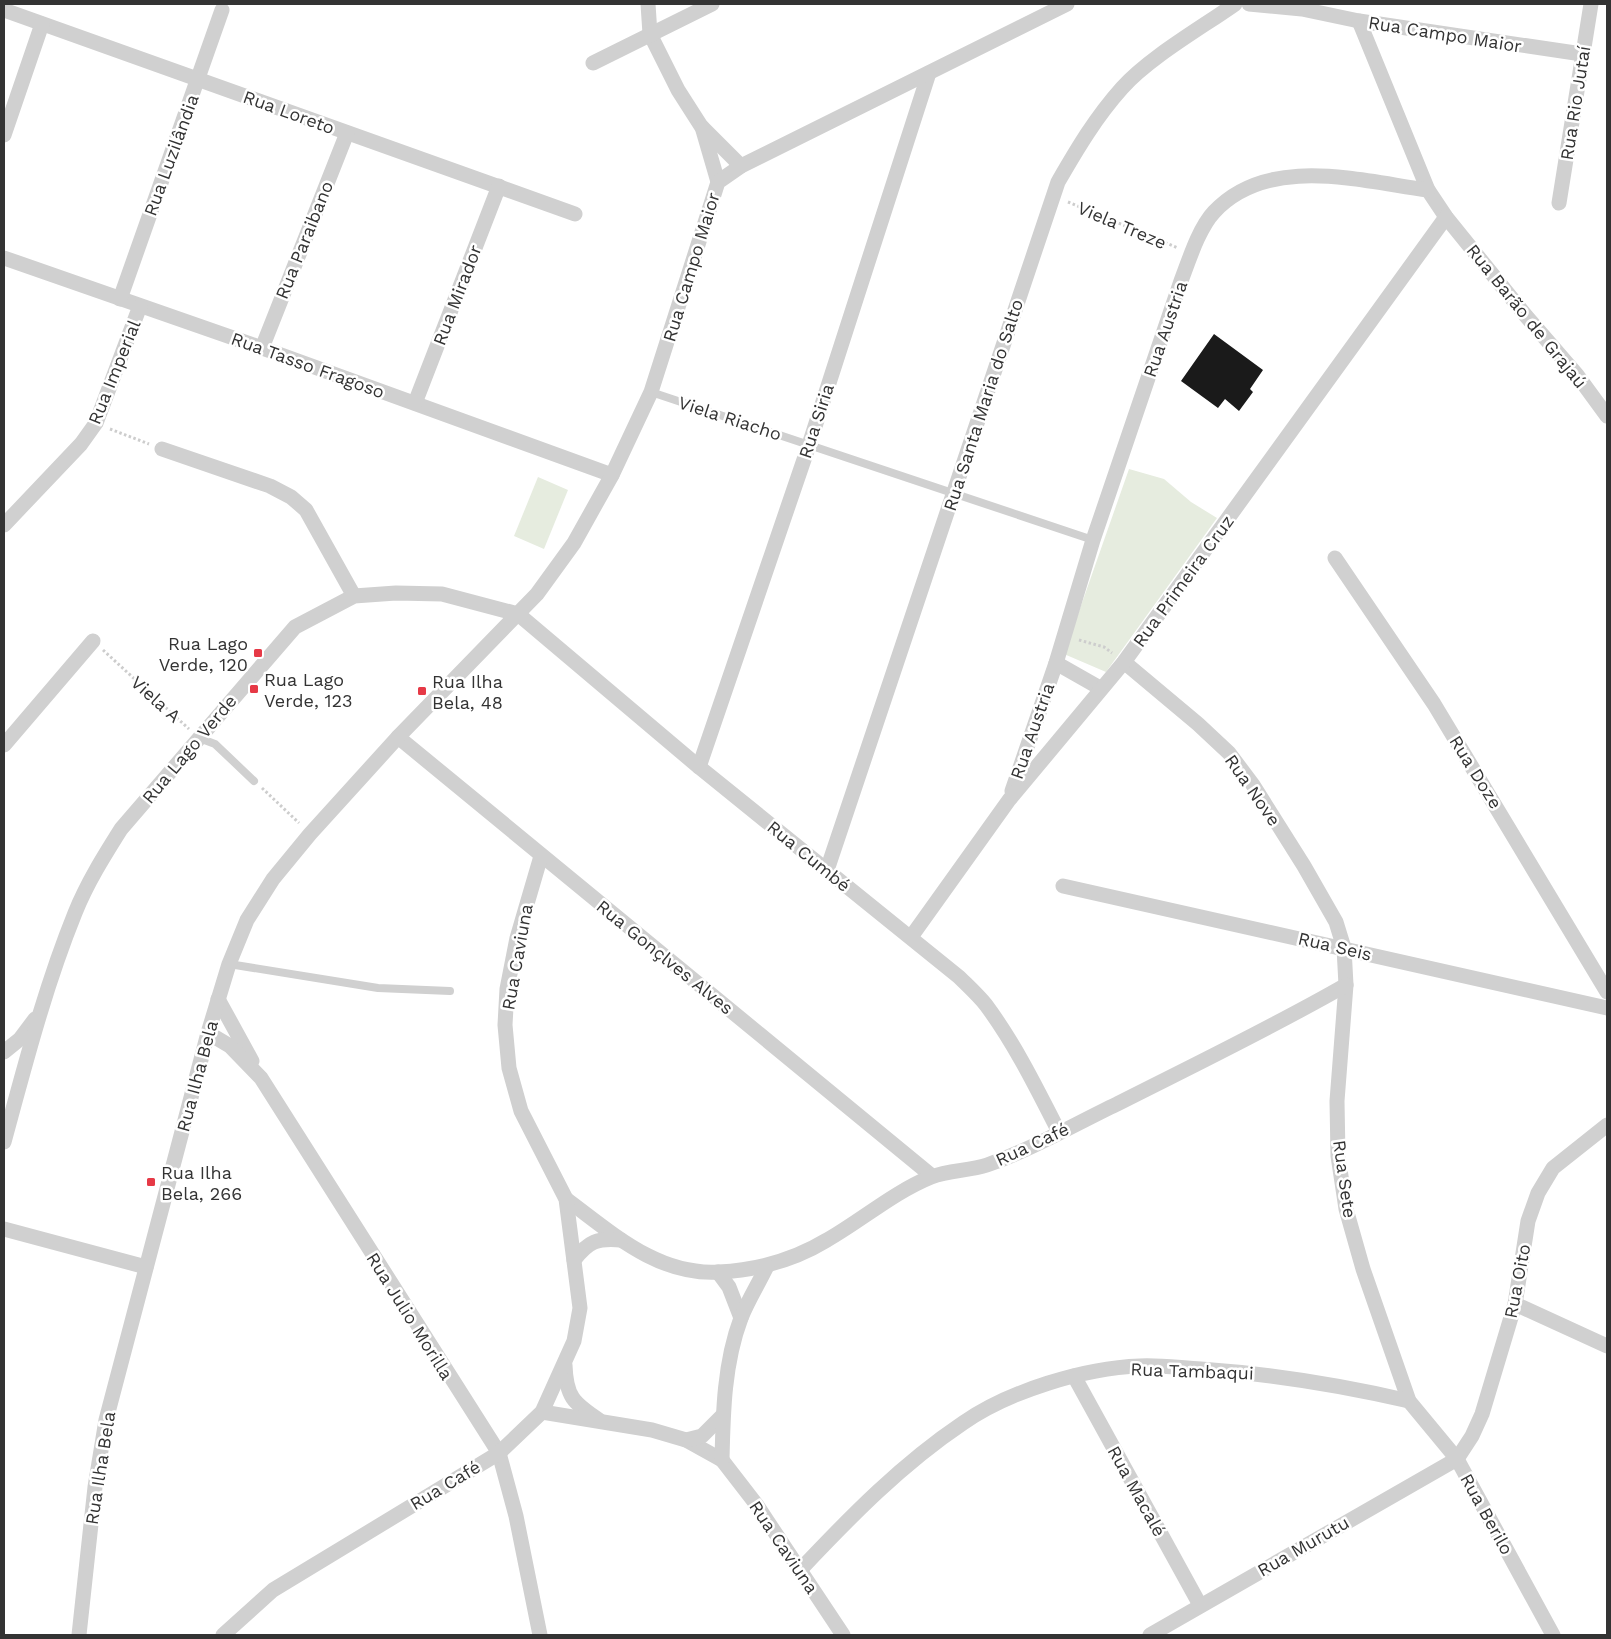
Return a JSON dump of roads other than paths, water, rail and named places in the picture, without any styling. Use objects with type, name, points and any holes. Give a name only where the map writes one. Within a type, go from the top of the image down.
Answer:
[{"type":"street","points":[[648,4],[650,34],[678,90],[701,126],[741,166]]},
{"type":"street","points":[[593,63],[712,4]]},
{"type":"street","name":"Rua Campo Maior","points":[[518,614],[537,594],[574,543],[612,475],[651,392],[718,182],[741,166],[1067,4]]},
{"type":"street","name":"Rua Santa Maria do Salto","points":[[827,870],[1058,182],[1088,130],[1124,87],[1168,50],[1235,4]]},
{"type":"street","name":"Rua Campo Maior","points":[[1250,4],[1302,9],[1359,21],[1582,54]]},
{"type":"street","name":"Rua Rio Jutaí","points":[[1559,203],[1591,4]]},
{"type":"street","name":"Rua Loreto","points":[[4,10],[575,214]]},
{"type":"street","name":"Rua Luzilândia","points":[[120,299],[222,10]]},
{"type":"street","name":"Rua Barão de Grajaú","points":[[1359,21],[1428,190],[1446,217],[1526,316],[1577,375],[1607,416]]},
{"type":"street","points":[[4,135],[42,24]]},
{"type":"street","name":"Rua Siria","points":[[699,767],[809,445],[929,73]]},
{"type":"street","points":[[701,126],[718,182]]},
{"type":"street","name":"Rua Paraibano","points":[[262,348],[347,133]]},
{"type":"street","name":"Rua Austria","points":[[1009,800],[1056,663],[1093,540],[1192,254],[1213,213],[1251,186],[1269,180],[1296,176],[1331,178],[1428,190]]},
{"type":"street","name":"Rua Mirador","points":[[415,403],[499,186]]},
{"type":"street","name":"Rua Primeira Cruz","points":[[911,937],[1009,800],[1100,688],[1124,662],[1446,217]]},
{"type":"street","name":"Rua Tasso Fragoso","points":[[4,258],[262,348],[612,475]]},
{"type":"street","name":"Rua Imperial","points":[[4,525],[81,444],[96,423],[140,306]]},
{"type":"street","points":[[162,450],[270,486],[291,497],[306,510],[354,596]]},
{"type":"street","name":"Rua Doze","points":[[1335,558],[1434,704],[1607,992]]},
{"type":"street","name":"Rua Lago Verde","points":[[40,1012],[75,912],[98,867],[121,829],[295,627],[354,596],[396,593],[442,594],[518,614]]},
{"type":"street","name":"Rua Cumbé","points":[[518,614],[699,767],[959,977],[985,1004],[1028,1072],[1059,1132]]},
{"type":"street","name":"Rua Ilha Bela","points":[[79,1635],[95,1488],[106,1420],[208,1033],[229,964],[247,920],[274,879],[310,834],[398,736],[518,614]]},
{"type":"street","points":[[4,745],[93,641]]},
{"type":"street","name":"Rua Nove","points":[[1124,662],[1191,717],[1229,753],[1253,785],[1304,866],[1336,922],[1344,948]]},
{"type":"street","name":"Rua Austria","points":[[1056,663],[1100,688]]},
{"type":"street","name":"Rua Gonçlves Alves","points":[[398,736],[541,856],[932,1176]]},
{"type":"street","name":"Rua Caviuna","points":[[541,856],[517,938],[507,988],[505,1025],[509,1068],[522,1111],[566,1198],[580,1308],[574,1340],[542,1412]]},
{"type":"street","name":"Rua Seis","points":[[1063,886],[1607,1008]]},
{"type":"street","name":"Rua Sete","points":[[1344,948],[1346,985],[1337,1101],[1338,1156],[1346,1209],[1364,1269],[1409,1401]]},
{"type":"street","name":"Rua Café","points":[[768,1266],[826,1241],[888,1200],[932,1176],[986,1166],[1276,1025],[1346,985]]},
{"type":"street","points":[[218,999],[261,1078]]},
{"type":"street","points":[[4,1052],[20,1039],[40,1012]]},
{"type":"street","points":[[4,1142],[40,1012]]},
{"type":"street","name":"Rua Julio Morilla","points":[[208,1033],[230,1046],[261,1078],[499,1453],[516,1516],[540,1635]]},
{"type":"street","name":"Rua Oito","points":[[1457,1459],[1472,1436],[1482,1414],[1515,1304],[1528,1221],[1538,1193],[1553,1168],[1607,1124]]},
{"type":"street","name":"Rua Caviuna","points":[[566,1198],[621,1240],[648,1257],[675,1268],[718,1272],[768,1266]]},
{"type":"street","points":[[4,1229],[146,1267]]},
{"type":"street","points":[[574,1260],[584,1248],[595,1241],[604,1238],[621,1240]]},
{"type":"street","points":[[542,1412],[652,1430],[686,1440],[722,1460],[723,1415],[728,1370],[741,1318],[768,1266]]},
{"type":"street","points":[[718,1272],[729,1287],[741,1318]]},
{"type":"street","points":[[1515,1304],[1607,1346]]},
{"type":"street","name":"Rua Caviuna","points":[[565,1361],[565,1383],[572,1399],[602,1422]]},
{"type":"street","name":"Rua Tambaqui","points":[[800,1569],[857,1511],[914,1458],[964,1422],[1020,1392],[1074,1376],[1140,1366],[1242,1372],[1354,1388],[1409,1401]]},
{"type":"street","name":"Rua Macalé","points":[[1074,1376],[1200,1605]]},
{"type":"street","name":"Rua Berilo","points":[[1409,1401],[1457,1459],[1553,1635]]},
{"type":"street","name":"Rua Café","points":[[223,1635],[273,1590],[499,1453],[542,1412]]},
{"type":"street","points":[[686,1440],[702,1436],[723,1415]]},
{"type":"street","name":"Rua Murutu","points":[[1150,1635],[1457,1459]]},
{"type":"street","name":"Rua Caviuna","points":[[722,1460],[756,1504],[843,1635]]},
{"type":"lane","name":"Viela Riacho","points":[[651,392],[953,495],[1093,540]]},
{"type":"lane","points":[[199,738],[215,744],[254,782]]},
{"type":"lane","points":[[229,964],[378,988],[450,991]]},
{"type":"place","name":"Rua Lago Verde, 120","points":[[258,653]]},
{"type":"place","name":"Rua Lago Verde, 123","points":[[254,689]]},
{"type":"place","name":"Rua Ilha Bela, 48","points":[[422,691]]},
{"type":"place","name":"Rua Ilha Bela, 266","points":[[151,1182]]}]
